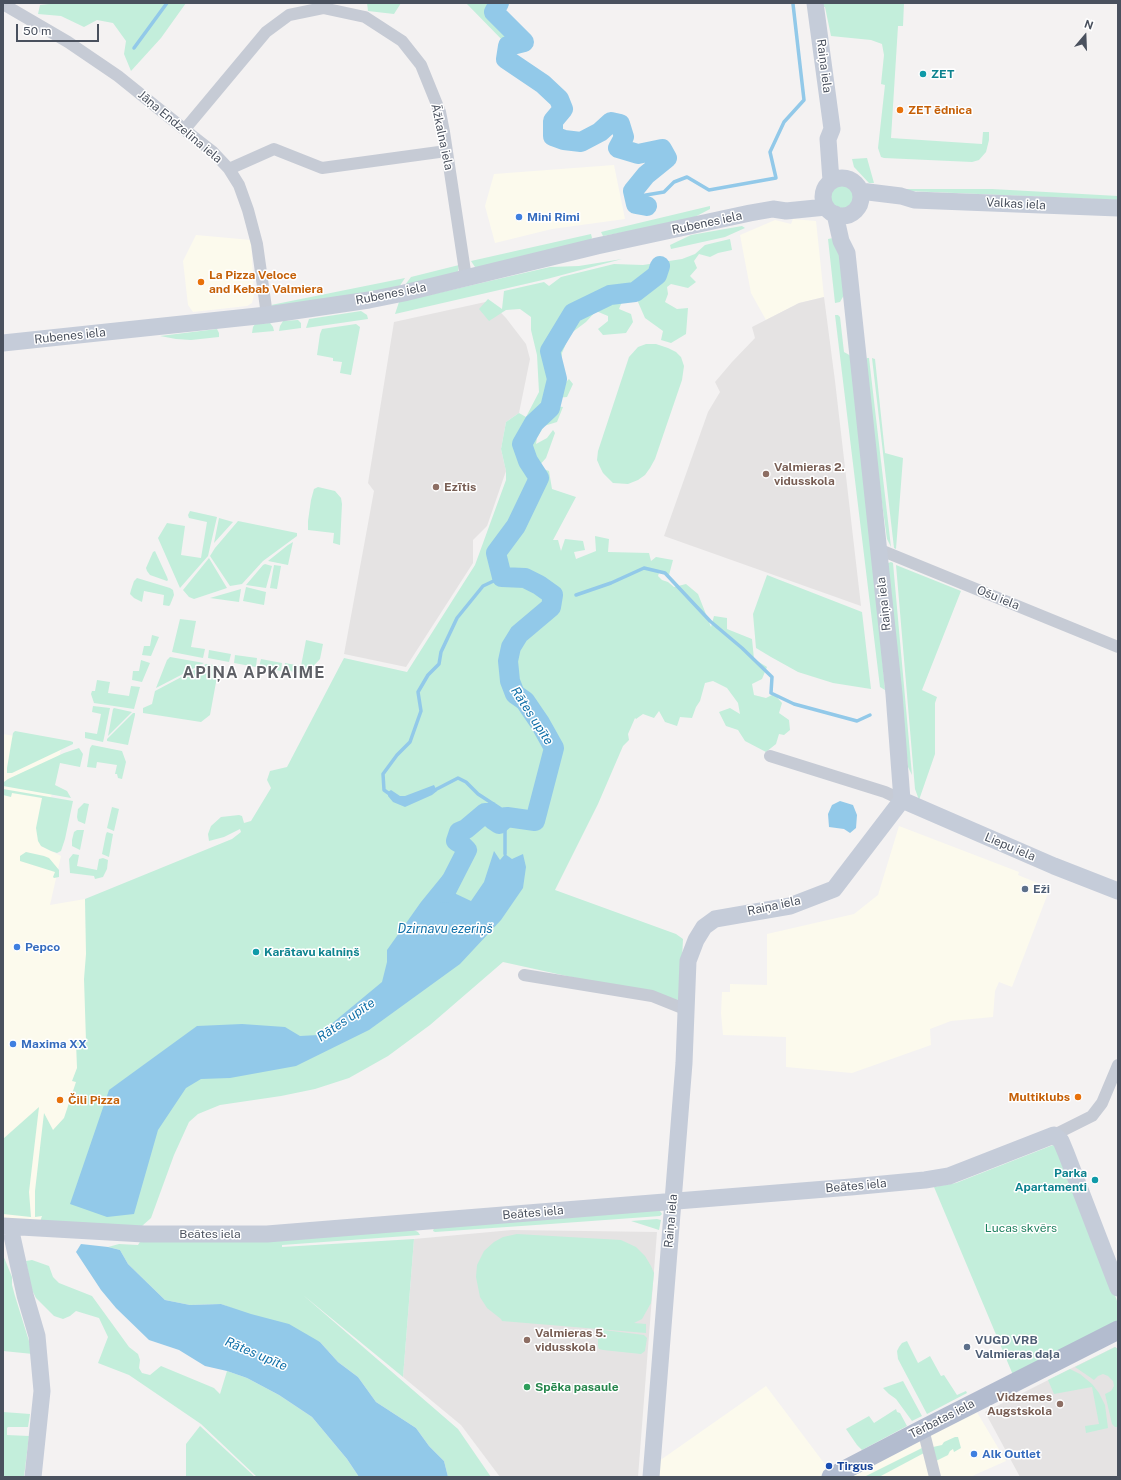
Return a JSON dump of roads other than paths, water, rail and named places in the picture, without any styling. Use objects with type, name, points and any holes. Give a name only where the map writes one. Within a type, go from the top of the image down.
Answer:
[{"type":"main road","name":"Tērbatas iela","points":[[831,1477],[923,1429],[1118,1332]]},
{"type":"street","name":"Raiņa iela","points":[[651,1477],[687,1010],[688,961],[696,940],[704,927],[715,919],[790,906],[834,889],[902,800],[894,694],[847,253],[850,244],[841,198],[840,156],[836,135],[832,129],[815,3]]},
{"type":"street","name":"Jāņa Endzelīna iela","points":[[3,4],[68,42],[118,76],[213,152],[230,169],[239,185],[257,244],[267,315]]},
{"type":"street","name":"Āžkalna iela","points":[[185,129],[266,32],[289,15],[322,8],[365,17],[402,41],[421,65],[440,112],[466,278]]},
{"type":"street","points":[[230,169],[274,149],[322,168],[439,152],[446,149]]},
{"type":"street","name":"Rubenes iela","points":[[3,343],[267,315],[400,294],[597,246],[773,210],[786,211],[841,198],[904,204],[914,200]]},
{"type":"street","name":"Valkas iela","points":[[914,200],[1118,208]]},
{"type":"street","name":"Ošu iela","points":[[878,549],[1118,647]]},
{"type":"street","points":[[770,756],[885,792],[902,800]]},
{"type":"street","name":"Liepu iela","points":[[902,800],[1118,892]]},
{"type":"street","points":[[524,975],[652,996],[687,1010]]},
{"type":"street","points":[[1118,1065],[1102,1103],[1092,1116],[1054,1135],[1061,1141],[1118,1288]]},
{"type":"street","name":"Beātes iela","points":[[7,1226],[144,1234],[268,1234],[430,1222],[924,1180],[949,1176],[1054,1135]]},
{"type":"street","points":[[7,1226],[37,1336],[42,1391],[33,1477]]},
{"type":"street","points":[[923,1429],[935,1477]]},
{"type":"water","points":[[434,785],[437,791],[432,795],[405,807],[393,802],[388,796],[388,792],[391,790],[400,796],[405,796]]},
{"type":"water","points":[[840,801],[853,805],[857,815],[856,828],[850,833],[844,829],[829,827],[828,814],[832,805]]},
{"type":"water","name":"Dzirnavu ezeriņš","points":[[494,851],[500,860],[505,854],[512,859],[523,854],[526,867],[523,888],[501,920],[460,964],[369,1030],[296,1066],[230,1078],[201,1079],[186,1088],[158,1130],[134,1214],[107,1217],[70,1204],[109,1090],[197,1026],[242,1024],[285,1027],[300,1036],[318,1035],[382,982],[387,962],[387,950],[421,902],[443,875],[457,869],[459,878],[452,892],[471,901],[484,882]]},
{"type":"water","points":[[81,1244],[120,1250],[128,1264],[165,1300],[190,1305],[221,1304],[289,1324],[320,1342],[338,1362],[358,1377],[376,1402],[416,1428],[429,1446],[444,1461],[448,1477],[359,1477],[347,1459],[312,1417],[279,1395],[247,1378],[227,1371],[205,1366],[179,1350],[149,1340],[116,1308],[101,1290],[76,1252]]},
{"type":"waterway","points":[[134,48],[167,3]]},
{"type":"waterway","name":"Rātes upīte","points":[[499,3],[494,12],[524,42],[508,46],[506,59],[543,84],[559,99],[563,109],[553,121],[553,136],[564,140],[581,142],[600,132],[611,122],[620,124],[624,137],[618,148],[638,154],[662,149],[667,158],[646,175],[633,191],[636,204],[647,206]]},
{"type":"waterway","points":[[634,197],[664,192],[674,182],[687,177],[709,190],[776,178],[770,152],[784,122],[804,100],[793,4]]},
{"type":"waterway","name":"Rātes upīte","points":[[445,893],[467,850],[456,841],[459,832],[466,829],[485,813],[491,813],[493,820],[499,824],[507,817],[535,821],[554,748],[540,723],[525,701],[515,694],[510,681],[508,661],[511,647],[519,634],[551,607],[553,595],[539,585],[525,578],[502,577],[496,553],[516,526],[539,478],[528,461],[522,444],[534,423],[550,408],[557,379],[550,351],[573,313],[610,295],[635,292],[657,275],[660,266]]},
{"type":"waterway","points":[[576,595],[611,583],[644,568],[665,573],[710,621],[742,648],[772,677],[771,693],[794,704],[857,721],[870,715]]},
{"type":"waterway","points":[[391,795],[384,790],[383,774],[397,755],[410,742],[421,711],[418,692],[428,675],[439,664],[441,652],[457,618],[483,586],[502,577]]},
{"type":"waterway","points":[[433,791],[458,778],[466,782],[478,794],[501,809],[518,811]]},
{"type":"waterway","points":[[485,813],[494,804]]},
{"type":"waterway","points":[[496,806],[498,814],[505,812],[508,814],[507,817]]},
{"type":"waterway","points":[[499,824],[505,828],[505,854]]},
{"type":"place","name":"ZET","points":[[923,74]]},
{"type":"place","name":"ZET ēdnica","points":[[900,110]]},
{"type":"place","name":"Mini Rimi","points":[[519,217]]},
{"type":"place","name":"La Pizza Veloce and Kebab Valmiera","points":[[201,282]]},
{"type":"place","name":"Valmieras 2. vidusskola","points":[[766,474]]},
{"type":"place","name":"Ezītis","points":[[436,487]]},
{"type":"place","name":"Eži","points":[[1025,889]]},
{"type":"place","name":"Pepco","points":[[17,947]]},
{"type":"place","name":"Karātavu kalniņš","points":[[256,952]]},
{"type":"place","name":"Maxima XX","points":[[13,1044]]},
{"type":"place","name":"Multiklubs","points":[[1078,1097]]},
{"type":"place","name":"Čili Pizza","points":[[60,1100]]},
{"type":"place","name":"Parka Apartamenti","points":[[1095,1180]]},
{"type":"place","name":"Valmieras 5. vidusskola","points":[[527,1340]]},
{"type":"place","name":"VUGD VRB Valmieras daļa","points":[[967,1347]]},
{"type":"place","name":"Spēka pasaule","points":[[527,1387]]},
{"type":"place","name":"Vidzemes Augstskola","points":[[1060,1404]]},
{"type":"place","name":"Alk Outlet","points":[[974,1454]]},
{"type":"place","name":"Tirgus","points":[[829,1466]]},
{"type":"district","name":"APIŅA APKAIME","points":[[254,673]]},
{"type":"park label","name":"Lucas skvērs","points":[[1021,1228]]}]
